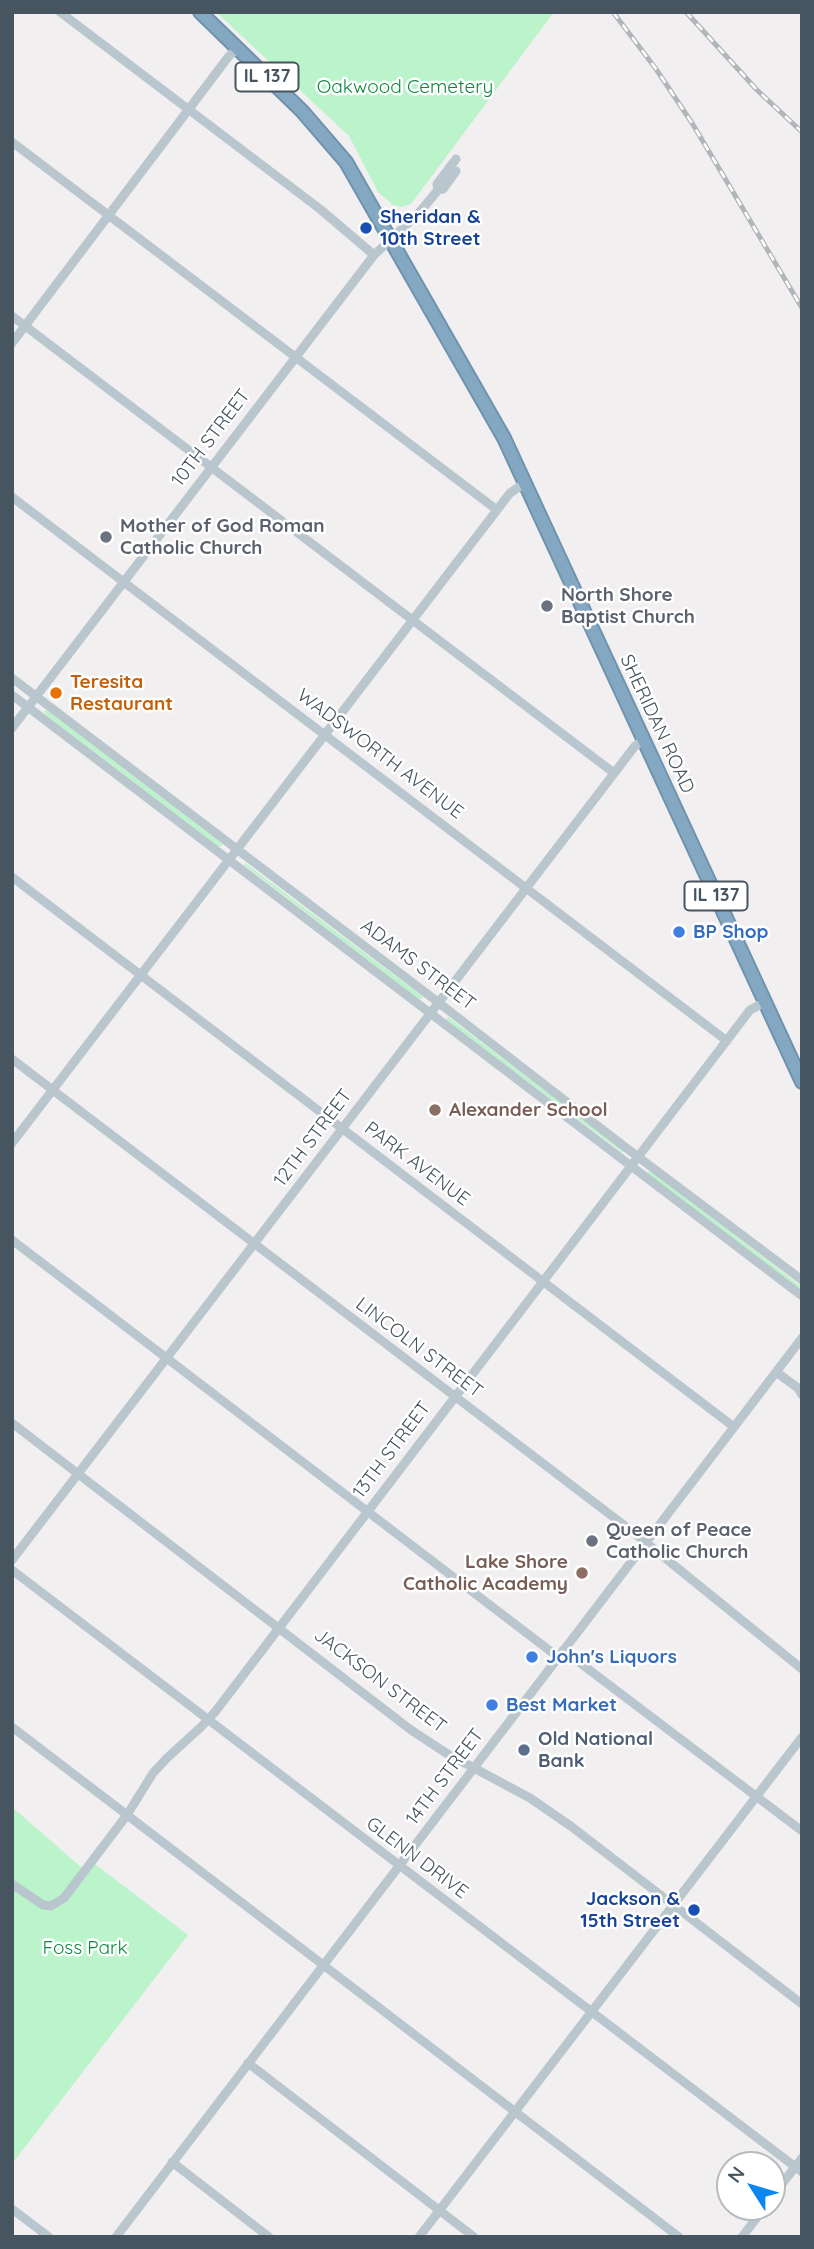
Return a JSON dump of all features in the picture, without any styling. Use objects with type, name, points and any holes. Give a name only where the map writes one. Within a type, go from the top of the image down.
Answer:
[{"type":"highway","name":"IL 137","points":[[200,12],[302,111],[346,162],[390,238]]},
{"type":"highway","name":"SHERIDAN ROAD","points":[[390,238],[504,438],[802,1082]]},
{"type":"street","points":[[60,12],[320,209],[374,255]]},
{"type":"street","points":[[12,343],[229,56],[238,48]]},
{"type":"street","points":[[12,142],[497,510]]},
{"type":"street","points":[[456,159],[437,184],[438,190],[443,189],[456,171]]},
{"type":"street","name":"10TH STREET","points":[[12,728],[374,255],[418,214],[438,190]]},
{"type":"street","points":[[12,316],[614,773]]},
{"type":"street","points":[[12,1143],[510,493],[525,483]]},
{"type":"street","name":"WADSWORTH AVENUE","points":[[12,497],[727,1041]]},
{"type":"street","name":"ADAMS STREET","points":[[12,678],[439,1002],[638,1158],[802,1280]]},
{"type":"street","name":"ADAMS STREET","points":[[12,695],[802,1296]]},
{"type":"street","name":"12TH STREET","points":[[12,1560],[614,773],[635,746],[644,740]]},
{"type":"street","name":"PARK AVENUE","points":[[12,877],[734,1427]]},
{"type":"street","name":"13TH STREET","points":[[12,1884],[39,1904],[51,1906],[64,1898],[127,1815],[142,1788],[167,1758],[208,1720],[750,1010],[765,1002]]},
{"type":"street","name":"LINCOLN STREET","points":[[12,1059],[646,1542],[802,1669]]},
{"type":"street","points":[[12,1240],[367,1511],[802,1831]]},
{"type":"street","name":"14TH STREET","points":[[116,2237],[802,1338]]},
{"type":"street","points":[[776,1372],[802,1395]]},
{"type":"street","name":"JACKSON STREET","points":[[12,1423],[411,1730],[439,1749],[530,1798],[802,2004]]},
{"type":"street","name":"GLENN DRIVE","points":[[12,1570],[798,2170]]},
{"type":"street","points":[[12,1727],[679,2237]]},
{"type":"street","points":[[419,2237],[802,1737]]},
{"type":"street","points":[[248,2063],[474,2237]]},
{"type":"street","points":[[798,2170],[802,2158]]},
{"type":"street","points":[[172,2162],[269,2237]]},
{"type":"street","points":[[12,2209],[49,2237]]},
{"type":"street","points":[[742,2237],[754,2221]]},
{"type":"green space","name":"Oakwood Cemetery","points":[[216,12],[554,12],[411,204],[402,207],[393,205],[378,192],[349,136]]},
{"type":"green space","points":[[47,710],[222,846],[219,847],[45,714],[44,711]]},
{"type":"green space","points":[[245,863],[422,996],[422,999],[244,865]]},
{"type":"green space","points":[[448,1017],[623,1150],[623,1153],[446,1020]]},
{"type":"green space","points":[[650,1171],[802,1287],[802,1291],[647,1173]]},
{"type":"green space","name":"Foss Park","points":[[12,1807],[81,1867],[95,1864],[188,1935],[12,2164]]},
{"type":"railway","points":[[613,12],[692,123],[802,308]]},
{"type":"railway","points":[[686,12],[757,90],[802,132]]},
{"type":"place","name":"Sheridan & 10th Street","points":[[366,228]]},
{"type":"place","name":"Mother of God Roman Catholic Church","points":[[106,537]]},
{"type":"place","name":"North Shore Baptist Church","points":[[547,606]]},
{"type":"place","name":"Teresita Restaurant","points":[[56,693]]},
{"type":"place","name":"BP Shop","points":[[679,932]]},
{"type":"place","name":"Alexander School","points":[[435,1110]]},
{"type":"place","name":"Queen of Peace Catholic Church","points":[[592,1541]]},
{"type":"place","name":"Lake Shore Catholic Academy","points":[[582,1573]]},
{"type":"place","name":"John's Liquors","points":[[532,1657]]},
{"type":"place","name":"Best Market","points":[[492,1705]]},
{"type":"place","name":"Old National Bank","points":[[524,1750]]},
{"type":"place","name":"Jackson & 15th Street","points":[[694,1910]]}]
